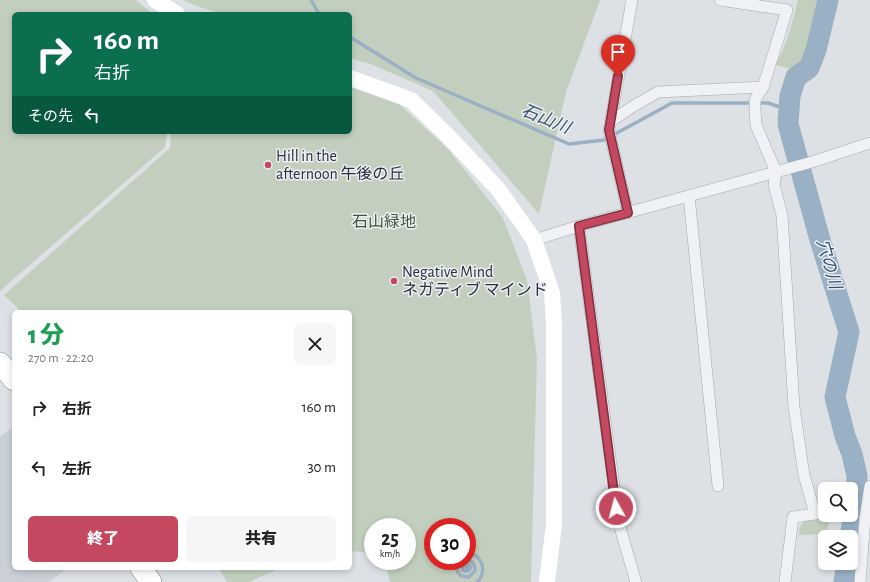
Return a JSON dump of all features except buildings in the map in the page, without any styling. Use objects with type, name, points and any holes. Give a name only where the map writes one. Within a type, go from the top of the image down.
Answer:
[{"type":"highway","points":[[0,363],[12,378]]},
{"type":"highway","points":[[142,570],[151,582]]},
{"type":"street","points":[[155,0],[174,12]]},
{"type":"street","points":[[628,213],[612,143],[610,126],[632,0]]},
{"type":"street","points":[[720,0],[787,10],[763,87],[755,105],[756,125],[780,171]]},
{"type":"street","points":[[352,79],[410,100],[448,136],[498,189],[534,240],[552,293],[554,324],[554,524],[547,582]]},
{"type":"street","points":[[610,126],[632,107],[658,92],[763,87]]},
{"type":"street","points":[[534,240],[579,226],[812,162],[870,143]]},
{"type":"street","points":[[780,171],[774,185],[782,215],[794,407],[804,475],[814,514],[792,517],[785,582]]},
{"type":"street","points":[[689,196],[718,486]]},
{"type":"street","points":[[579,226],[618,524],[636,582]]},
{"type":"street","points":[[860,582],[868,518],[870,486]]},
{"type":"shaded area","points":[[12,428],[12,570],[65,570],[48,582],[0,582],[0,437]]},
{"type":"green space","points":[[0,0],[136,0],[150,12],[12,12],[12,134],[167,134],[165,147],[0,291]]},
{"type":"green space","points":[[183,0],[600,0],[566,92],[539,214],[433,91],[373,65],[352,59],[352,12],[216,12]]},
{"type":"green space","points":[[798,0],[823,0],[816,42],[802,72],[775,65],[786,42]]},
{"type":"green space","name":"石山緑地","points":[[352,86],[396,101],[449,150],[503,218],[527,280],[537,359],[531,582],[390,582],[387,570],[416,570],[416,518],[364,518],[364,552],[352,551],[352,310],[20,310],[4,295],[170,148],[171,134],[352,134]]},
{"type":"green space","points":[[818,518],[818,522],[829,522],[827,530],[818,530],[818,534],[799,535],[800,526],[803,522]]},
{"type":"green space","points":[[220,570],[276,570],[249,582],[227,582]]},
{"type":"waterway","name":"石山川","points":[[311,0],[318,12]]},
{"type":"waterway","name":"穴の川","points":[[828,0],[816,50],[809,68],[796,77],[790,96],[788,124],[820,240],[849,332],[835,397],[857,476],[856,504],[851,530]]},
{"type":"waterway","name":"石山川","points":[[352,38],[416,78],[569,144],[604,140],[672,103],[768,103],[789,110]]},
{"type":"waterway","points":[[476,556],[480,560],[483,568],[477,582]]},
{"type":"waterway","points":[[457,570],[461,576],[469,577],[475,570]]},
{"type":"waterway","points":[[463,570],[469,570]]},
{"type":"waterway","name":"穴の川","points":[[844,582],[846,570]]},
{"type":"place","name":"Hill in the afternoon 午後の丘","points":[[268,165]]},
{"type":"place","name":"Negative Mind ネガティブ マインド","points":[[394,281]]},
{"type":"route","points":[[616,508],[579,226],[628,213],[609,130],[618,76]]}]
